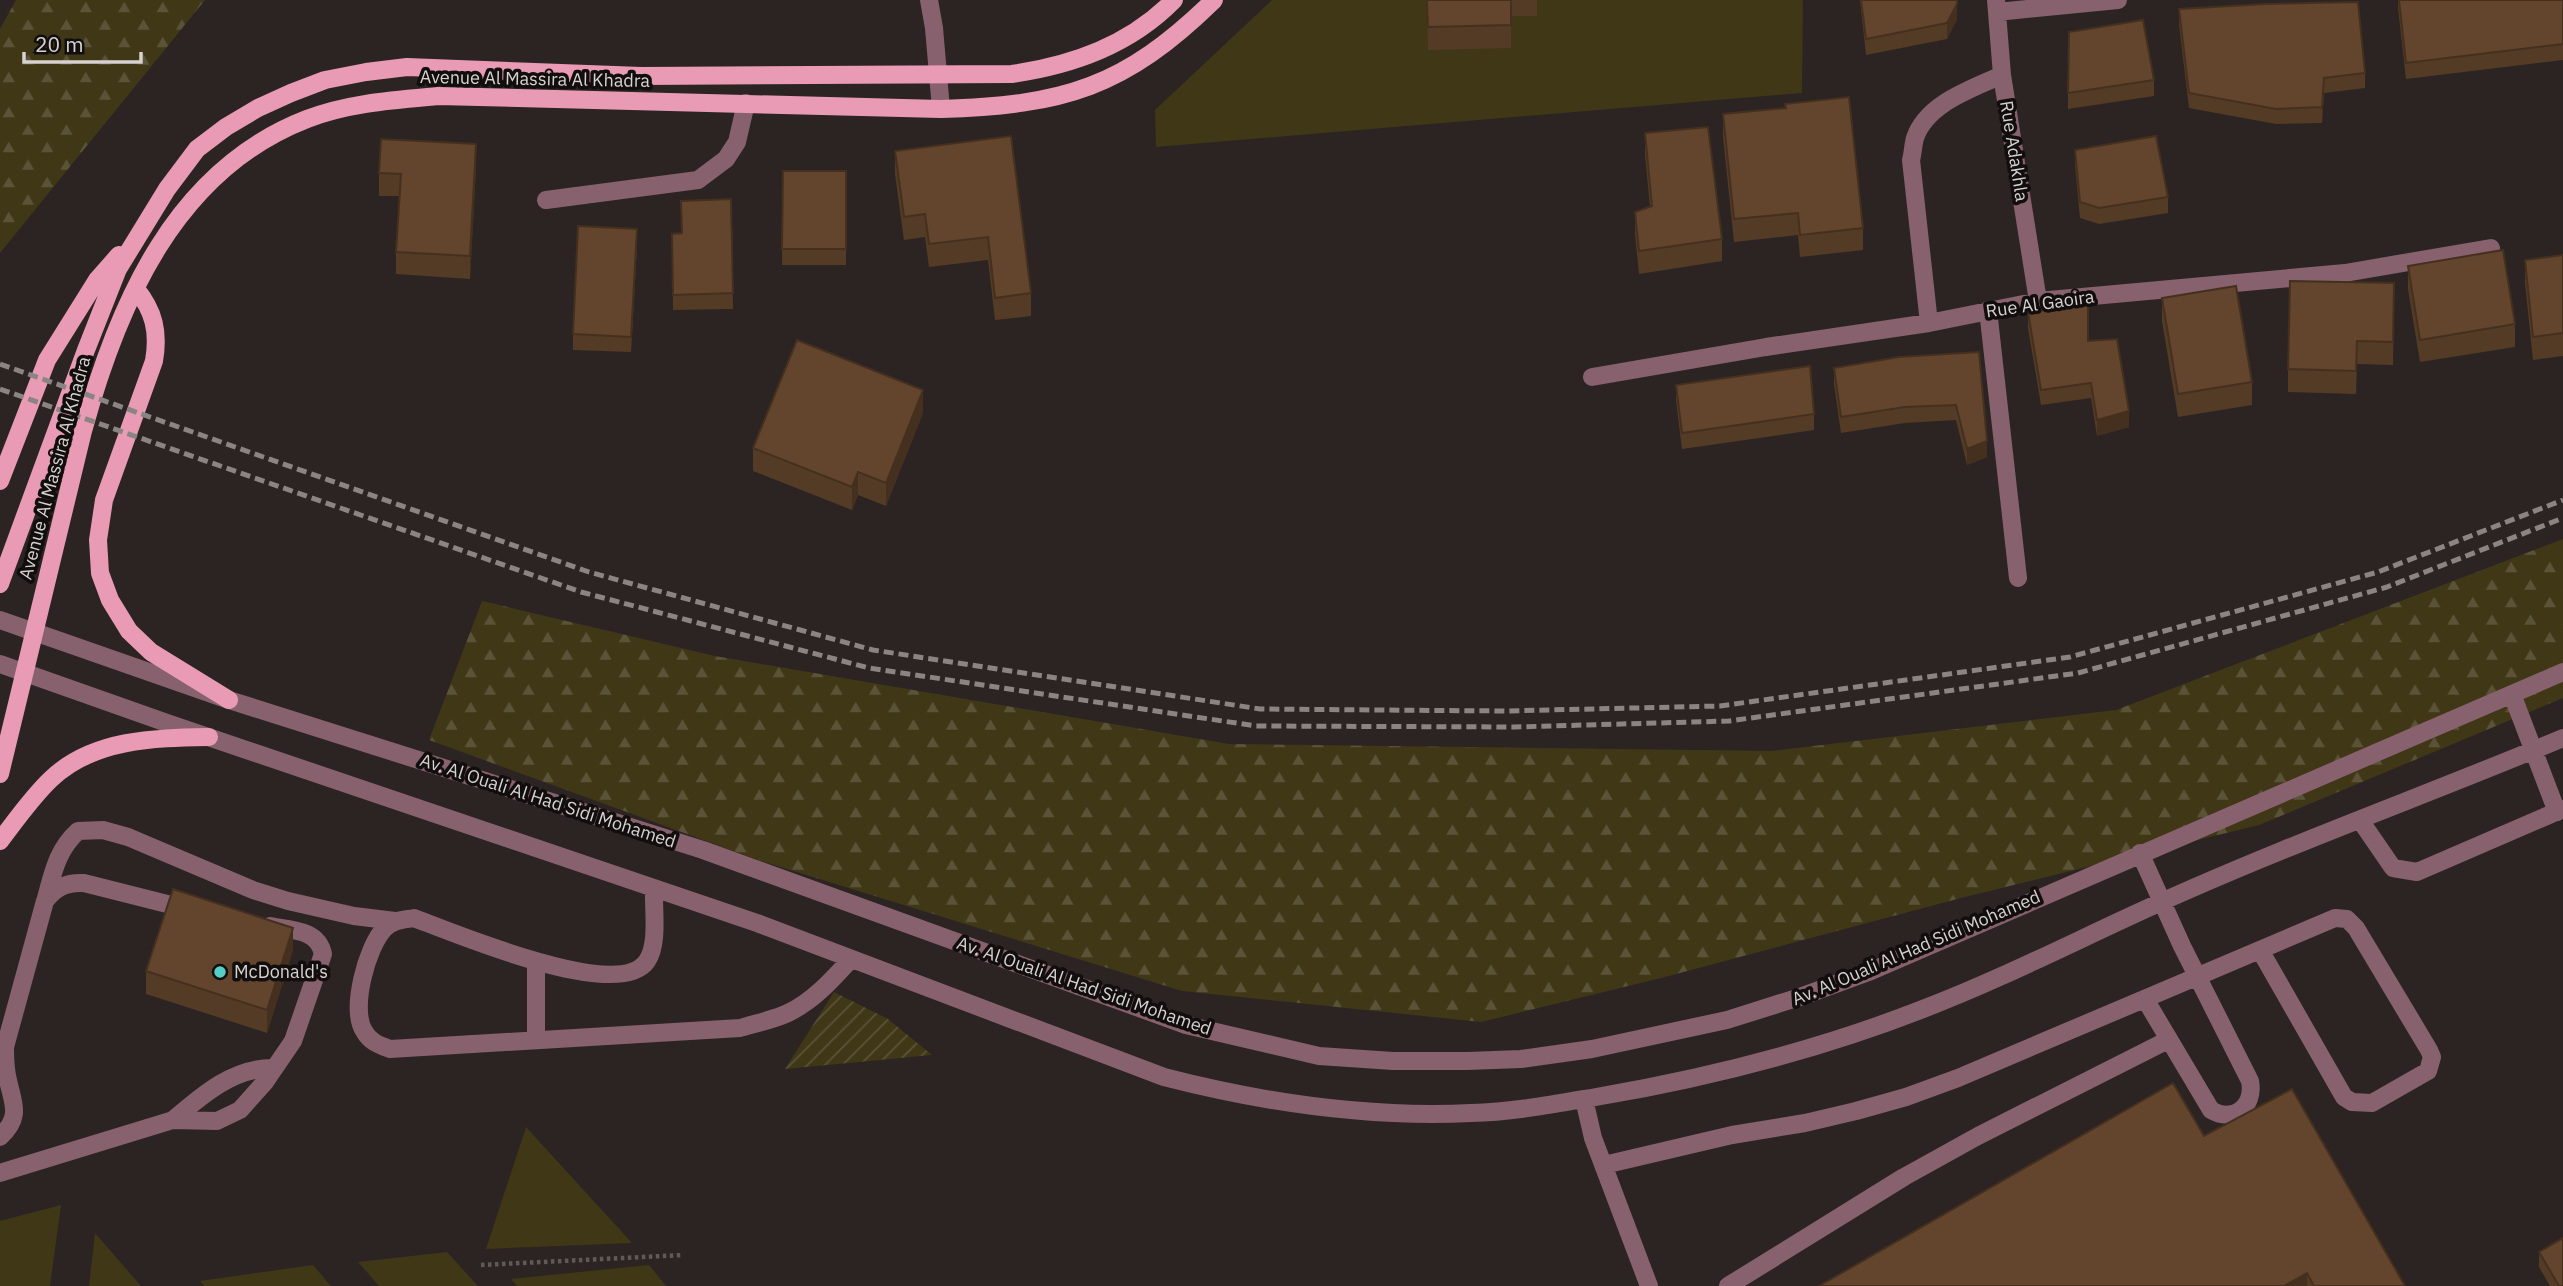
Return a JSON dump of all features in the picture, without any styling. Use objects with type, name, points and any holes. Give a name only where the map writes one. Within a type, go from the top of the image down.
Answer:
[{"type":"main road","name":"Avenue Al Massira Al Khadra","points":[[0,584],[118,269],[139,231],[197,149],[258,108],[326,80],[407,67],[641,76],[1012,74],[1079,60],[1110,47],[1139,29],[1174,0]]},
{"type":"main road","name":"Avenue Al Massira Al Khadra","points":[[0,774],[98,377],[136,289],[158,245],[178,216],[202,189],[234,161],[269,137],[308,119],[348,107],[438,96],[941,109],[1030,102],[1074,93],[1135,66],[1163,47],[1214,0]]},
{"type":"main road","points":[[0,481],[47,360],[97,280],[139,231]]},
{"type":"main road","points":[[136,289],[153,316],[157,346],[104,500],[98,540],[100,573],[110,600],[129,631],[151,652],[229,700]]},
{"type":"main road","points":[[0,841],[51,778],[85,755],[104,748],[162,738],[209,737]]},
{"type":"street","points":[[929,0],[941,109]]},
{"type":"street","points":[[1997,6],[2118,0]]},
{"type":"street","name":"Rue Adakhla","points":[[1997,6],[2002,75],[2038,302]]},
{"type":"street","points":[[1930,323],[1911,160],[1916,136],[1927,118],[1944,103],[2002,75]]},
{"type":"street","points":[[546,200],[698,180],[726,159],[737,142],[746,103]]},
{"type":"street","name":"Rue Al Gaoira","points":[[1592,377],[1930,323],[2038,302],[2345,273],[2491,248]]},
{"type":"street","points":[[1988,310],[2018,578]]},
{"type":"street","name":"Av. Al Ouali Al Had Sidi Mohamed","points":[[0,620],[229,700],[704,850],[1186,1025],[1332,1057],[1393,1061],[1521,1059],[1629,1042],[1727,1020],[1800,998],[1871,971],[2563,672]]},
{"type":"street","points":[[0,664],[757,923],[1164,1077],[1224,1092],[1334,1109],[1410,1114],[1474,1113],[1655,1087],[1745,1066],[1835,1040],[1923,1009],[2009,974],[2162,902],[2563,738]]},
{"type":"street","points":[[2360,820],[2393,868],[2417,872],[2560,811],[2533,751],[2512,694]]},
{"type":"street","points":[[0,1137],[12,1120],[15,1099],[6,1070],[5,1047],[58,855],[78,831],[103,830],[128,837],[253,890],[288,901],[354,916],[396,921],[414,918],[536,961],[581,972],[624,975],[641,968],[653,948],[654,888]]},
{"type":"street","points":[[2140,853],[2250,1082],[2252,1090],[2245,1108],[2228,1115],[2219,1115],[2211,1110],[2145,999]]},
{"type":"street","points":[[46,901],[52,891],[76,883],[204,913]]},
{"type":"street","points":[[1604,1165],[1732,1135],[1843,1114],[1906,1097],[1958,1079],[2334,918],[2347,919],[2353,923],[2429,1050],[2432,1057],[2428,1071],[2372,1102],[2352,1102],[2344,1097],[2260,950]]},
{"type":"street","points":[[396,921],[385,927],[375,942],[363,975],[358,1010],[362,1029],[372,1042],[390,1049],[740,1028],[785,1014],[803,1004],[830,982],[850,959]]},
{"type":"street","points":[[0,1173],[173,1120],[206,1122],[227,1118],[240,1110],[286,1053],[299,1028],[323,954],[316,939],[308,933],[256,923]]},
{"type":"street","points":[[536,961],[536,1040]]},
{"type":"street","points":[[1728,1286],[1953,1150],[2168,1040]]},
{"type":"street","points":[[173,1120],[216,1086],[253,1071],[274,1068]]},
{"type":"street","points":[[1584,1099],[1593,1138],[1649,1286]]},
{"type":"path","points":[[481,1265],[682,1255]]},
{"type":"green space","points":[[16,0],[205,0],[0,253],[0,29]]},
{"type":"green space","points":[[1272,0],[1803,0],[1802,93],[1156,147],[1155,110]]},
{"type":"green space","points":[[2563,539],[2563,698],[2259,825],[1961,898],[1665,977],[1481,1022],[1182,991],[761,861],[429,740],[482,601],[715,656],[1229,744],[1772,751],[2116,710]]},
{"type":"green space","points":[[834,992],[888,1019],[932,1055],[785,1069]]},
{"type":"green space","points":[[526,1127],[632,1243],[486,1249]]},
{"type":"green space","points":[[61,1205],[50,1286],[0,1286],[0,1221]]},
{"type":"green space","points":[[95,1233],[141,1286],[89,1286]]},
{"type":"green space","points":[[447,1252],[478,1286],[379,1286],[358,1262]]},
{"type":"green space","points":[[313,1265],[331,1286],[204,1286],[200,1281]]},
{"type":"green space","points":[[649,1265],[666,1286],[517,1286],[511,1279]]},
{"type":"building","points":[[1427,0],[1511,0],[1511,25],[1428,27]]},
{"type":"building","points":[[1861,0],[1957,0],[1957,4],[1947,23],[1866,39]]},
{"type":"building","points":[[2399,0],[2563,0],[2563,44],[2406,63]]},
{"type":"building","points":[[2358,2],[2365,73],[2324,78],[2322,107],[2276,109],[2189,93],[2179,9]]},
{"type":"building","points":[[2143,20],[2154,80],[2068,93],[2069,32]]},
{"type":"building","points":[[1849,97],[1863,228],[1800,235],[1798,213],[1734,219],[1723,114],[1786,108],[1785,104]]},
{"type":"building","points":[[1708,127],[1722,239],[1639,251],[1635,212],[1652,206],[1645,133]]},
{"type":"building","points":[[1011,136],[1031,293],[995,298],[988,237],[929,244],[925,214],[904,217],[895,151]]},
{"type":"building","points":[[2156,136],[2168,197],[2099,208],[2080,202],[2075,150]]},
{"type":"building","points":[[381,139],[476,144],[470,256],[396,252],[401,174],[379,173]]},
{"type":"building","points":[[783,171],[846,171],[846,249],[782,249]]},
{"type":"building","points":[[731,199],[733,293],[673,295],[672,234],[682,233],[681,201]]},
{"type":"building","points":[[578,226],[637,229],[631,337],[573,334]]},
{"type":"building","points":[[2503,250],[2515,324],[2420,340],[2408,266]]},
{"type":"building","points":[[2563,255],[2563,333],[2533,337],[2525,260]]},
{"type":"building","points":[[2290,281],[2394,283],[2393,342],[2357,341],[2356,371],[2288,369]]},
{"type":"building","points":[[2236,286],[2252,382],[2178,394],[2162,298]]},
{"type":"building","points":[[2088,305],[2088,341],[2117,339],[2129,411],[2097,420],[2091,383],[2041,390],[2028,312]]},
{"type":"building","points":[[797,340],[923,390],[886,483],[858,472],[852,487],[753,448]]},
{"type":"building","points":[[1979,352],[1987,441],[1967,449],[1956,405],[1905,407],[1841,417],[1834,368],[1899,357]]},
{"type":"building","points":[[1810,366],[1814,414],[1682,433],[1676,385]]},
{"type":"building","name":"McDonald's","points":[[173,889],[293,928],[267,1010],[146,971]]},
{"type":"building","points":[[2173,1083],[2204,1136],[2292,1089],[2405,1286],[2314,1286],[2307,1273],[2284,1286],[1819,1286]]},
{"type":"building","points":[[2563,1238],[2563,1286],[2559,1286],[2539,1252]]},
{"type":"railway","points":[[0,364],[589,572],[873,650],[1260,709],[1505,711],[1720,706],[2070,657],[2378,572],[2563,500]]},
{"type":"railway","points":[[0,389],[581,592],[869,668],[1256,726],[1514,727],[1729,721],[2078,673],[2387,587],[2563,518]]},
{"type":"place","name":"McDonald's","points":[[220,972]]}]
